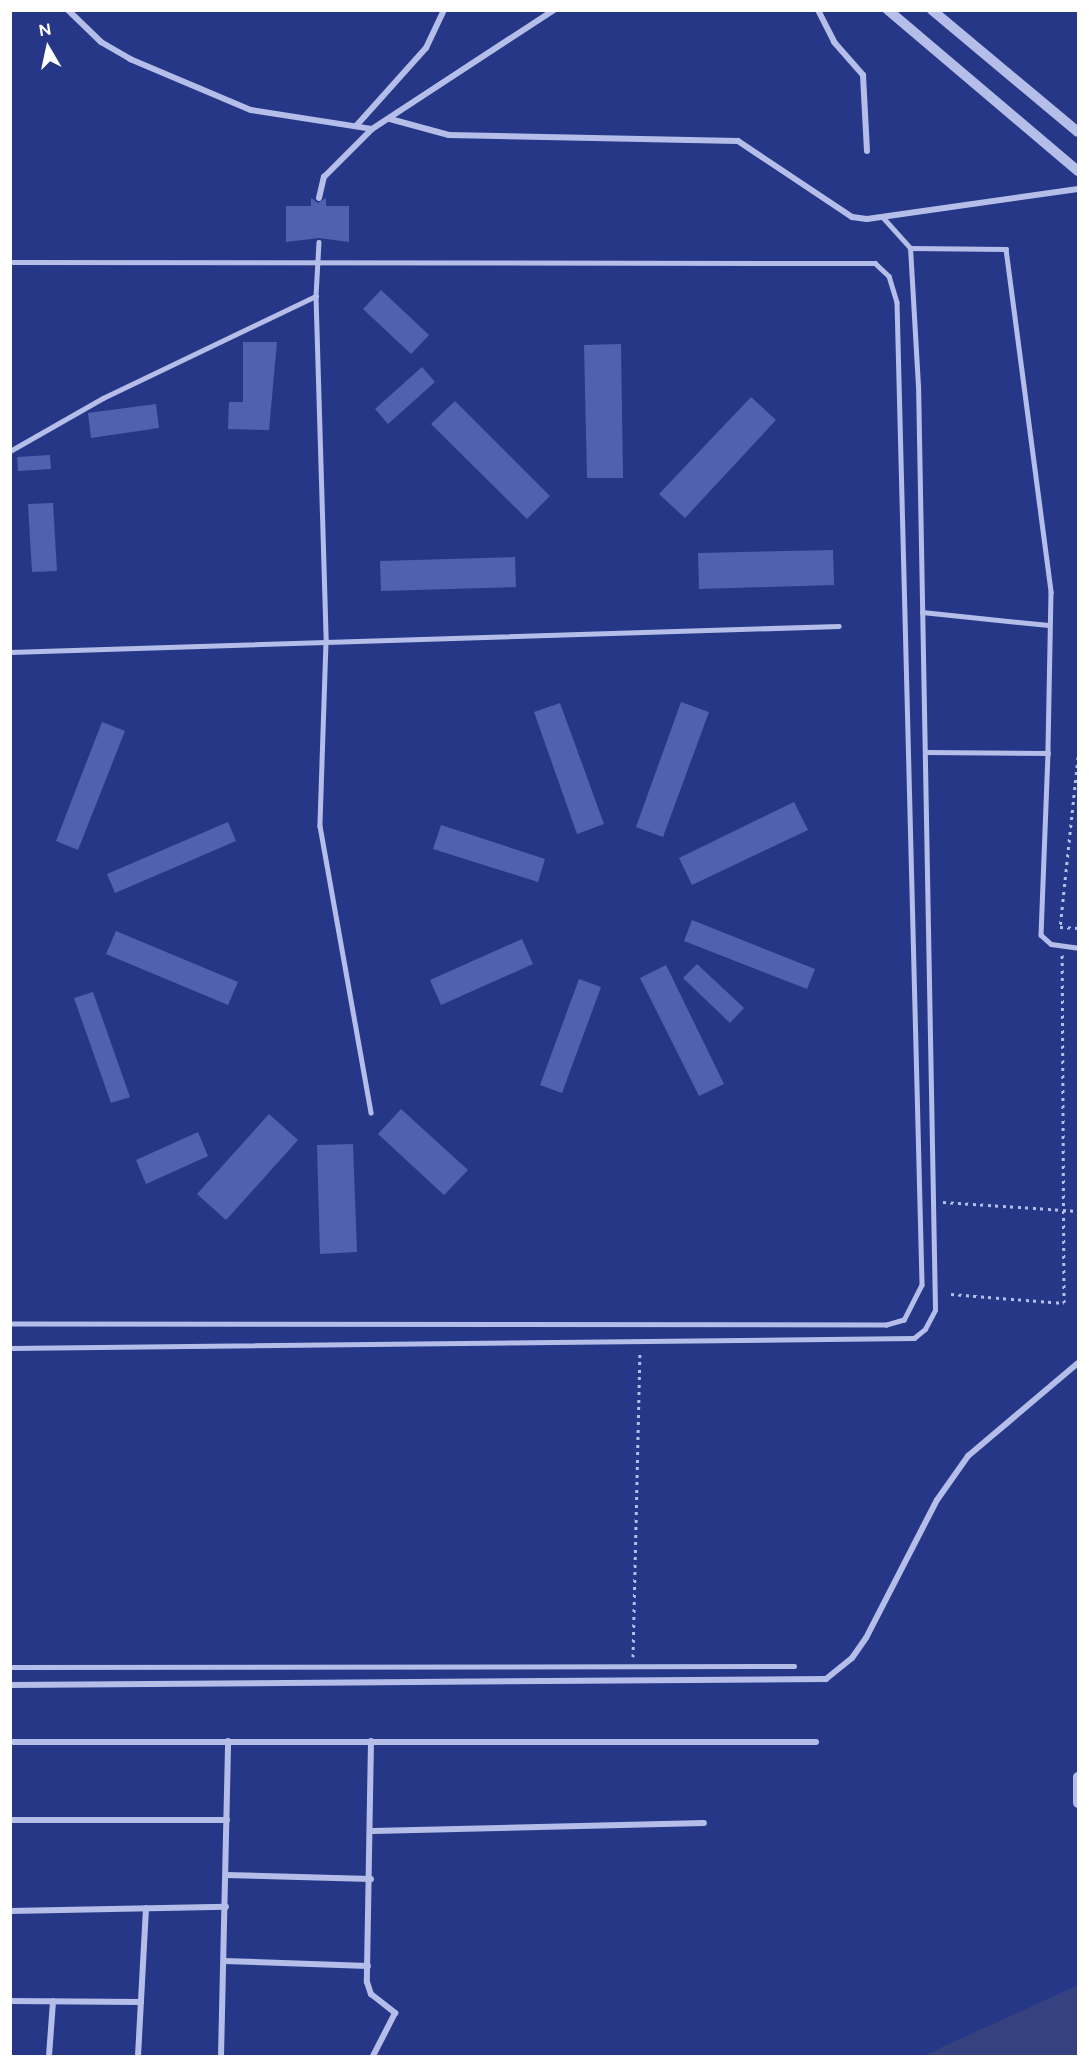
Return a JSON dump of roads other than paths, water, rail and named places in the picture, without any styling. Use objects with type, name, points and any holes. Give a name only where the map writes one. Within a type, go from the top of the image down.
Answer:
[{"type":"street","points":[[68,10],[101,42],[130,59],[251,110],[372,129]]},
{"type":"street","points":[[356,126],[426,48],[444,10]]},
{"type":"street","points":[[319,198],[324,177],[372,129],[554,10]]},
{"type":"street","points":[[818,10],[834,42],[863,75],[867,151]]},
{"type":"street","points":[[888,10],[1078,171]]},
{"type":"street","points":[[932,10],[1078,132]]},
{"type":"street","points":[[390,119],[449,135],[738,141],[852,217],[883,218],[1078,189]]},
{"type":"street","points":[[10,1685],[826,1679],[852,1658],[866,1638],[937,1500],[969,1456],[1078,1363]]},
{"type":"street","points":[[221,2056],[228,1741]]},
{"type":"street","points":[[371,1741],[373,1831],[368,1966],[371,1994],[395,2013],[373,2056]]},
{"type":"street","points":[[10,1742],[816,1742]]},
{"type":"street","points":[[1078,1777],[1078,1803]]},
{"type":"street","points":[[10,1820],[227,1820]]},
{"type":"street","points":[[373,1831],[704,1823]]},
{"type":"street","points":[[226,1875],[371,1879]]},
{"type":"street","points":[[10,1911],[226,1907]]},
{"type":"street","points":[[138,2056],[146,1908]]},
{"type":"street","points":[[224,1961],[368,1966]]},
{"type":"street","points":[[10,2001],[141,2002]]},
{"type":"street","points":[[49,2056],[53,2001]]},
{"type":"lane","points":[[10,1348],[640,1343],[914,1338],[934,1310],[922,612],[910,248],[883,218]]},
{"type":"lane","points":[[319,242],[316,296],[327,642],[320,826],[371,1112]]},
{"type":"lane","points":[[910,248],[1006,249],[1051,592],[1048,625],[1054,657],[1041,935],[1062,946],[1078,948]]},
{"type":"lane","points":[[10,262],[875,263],[889,276],[897,302],[922,1286],[904,1320],[887,1324],[10,1324]]},
{"type":"lane","points":[[10,451],[103,398],[264,316],[316,296]]},
{"type":"lane","points":[[922,612],[1048,625]]},
{"type":"lane","points":[[10,652],[839,626]]},
{"type":"lane","points":[[925,752],[1048,753]]},
{"type":"lane","points":[[10,1667],[794,1666]]},
{"type":"water","points":[[1078,1985],[1078,2056],[923,2056]]}]
